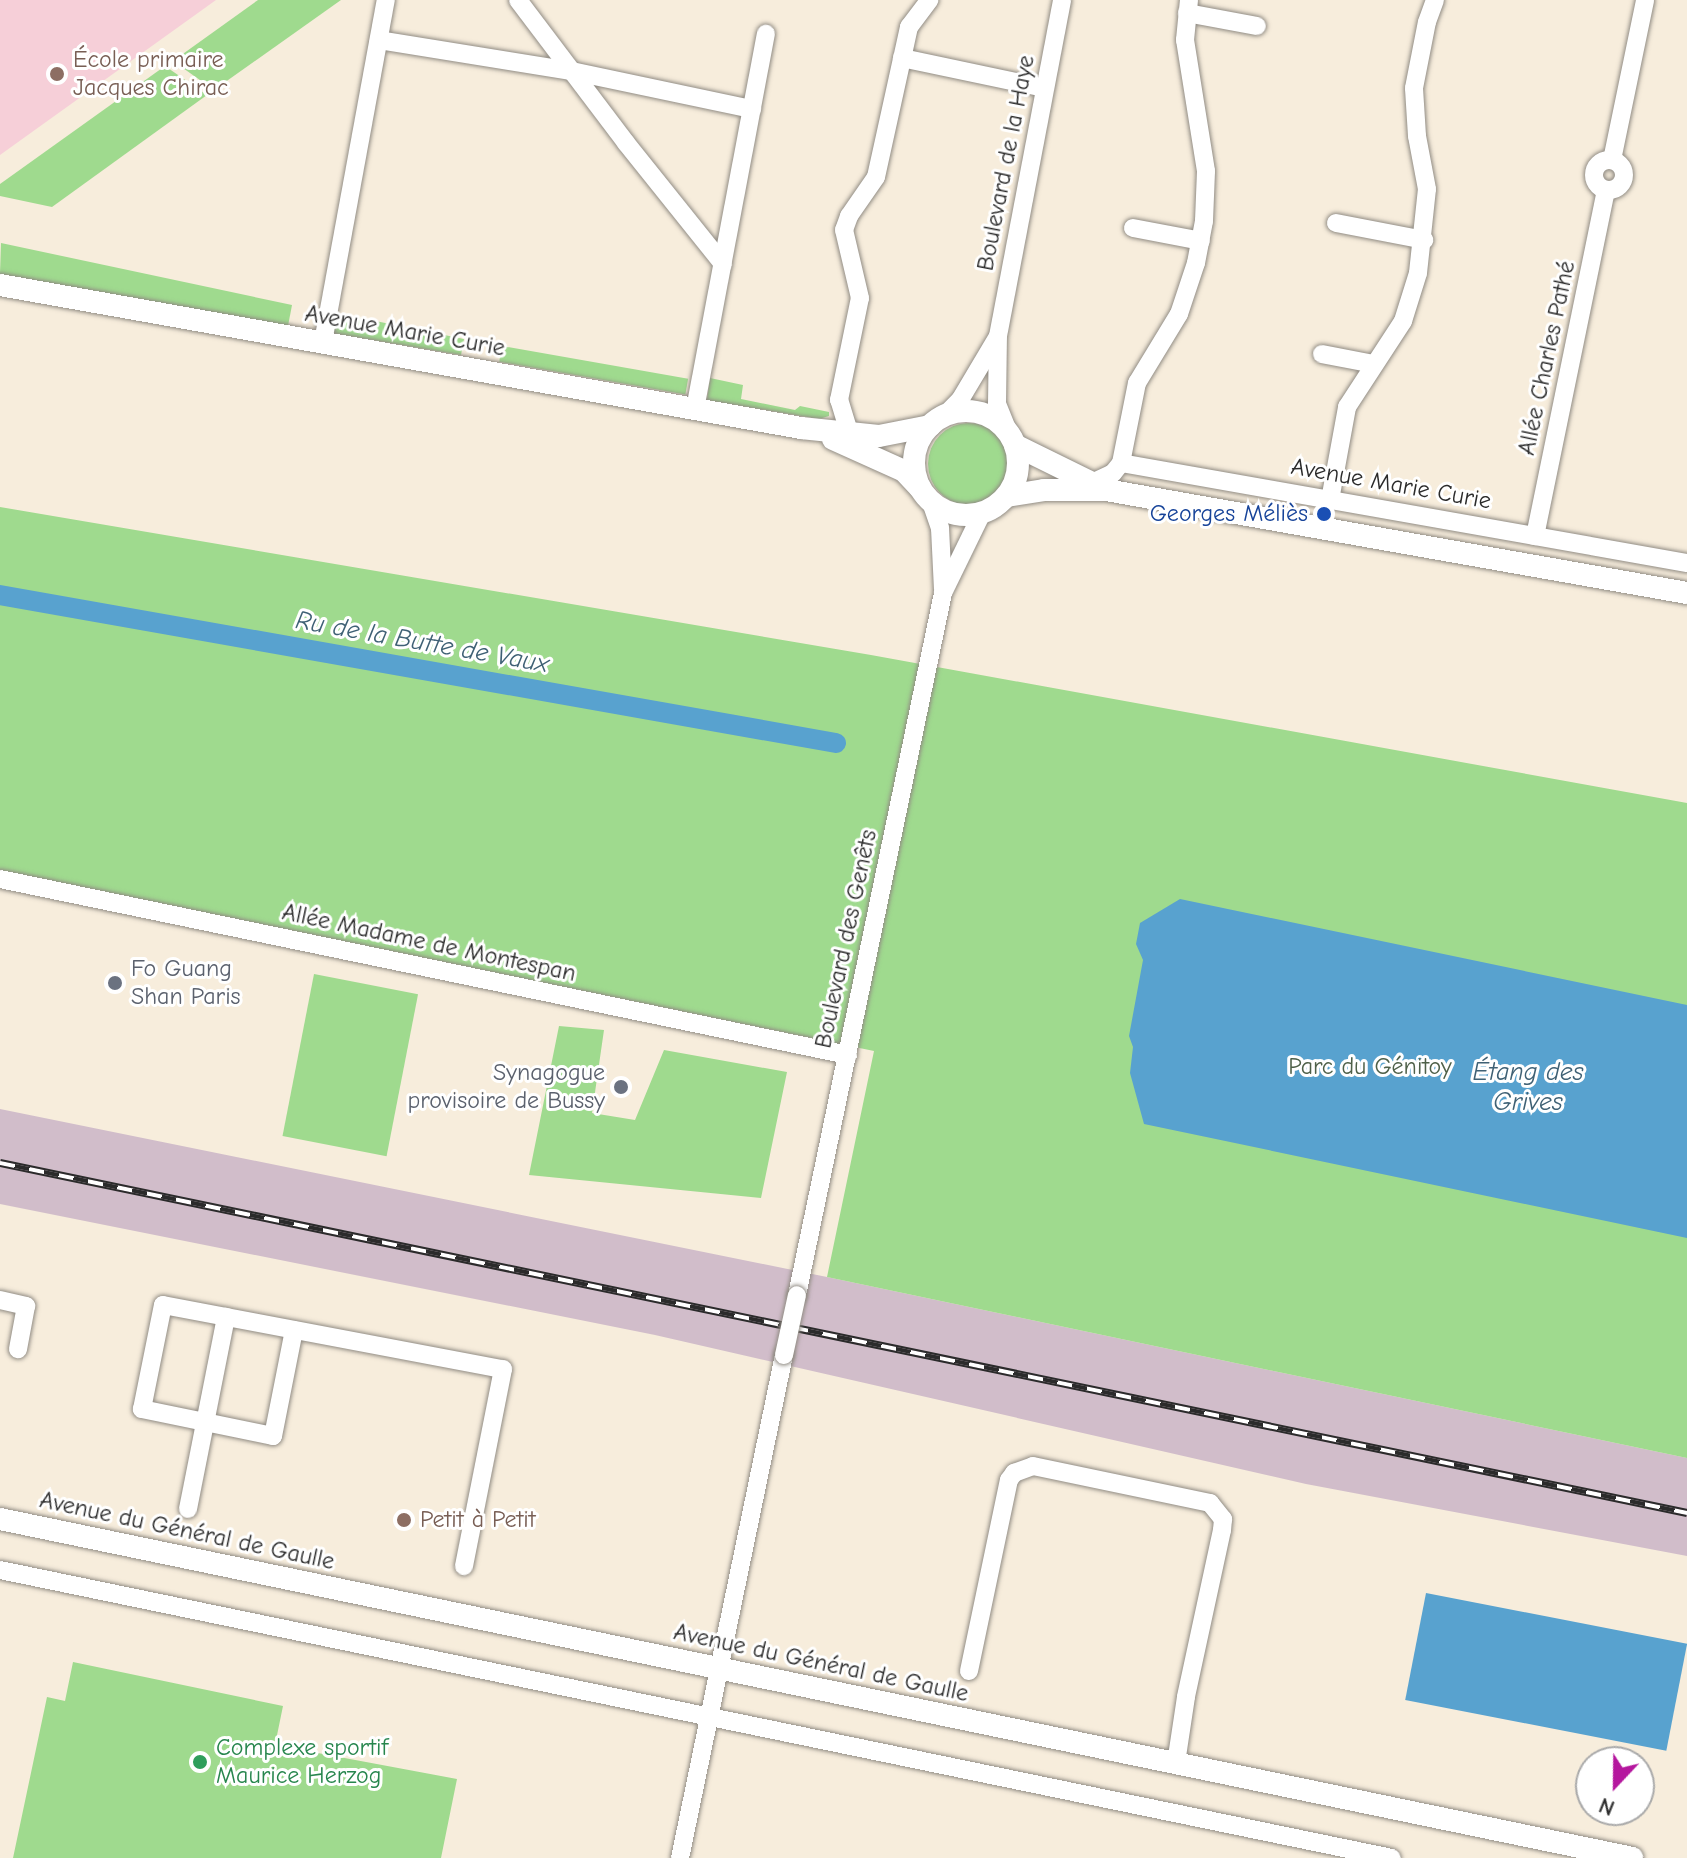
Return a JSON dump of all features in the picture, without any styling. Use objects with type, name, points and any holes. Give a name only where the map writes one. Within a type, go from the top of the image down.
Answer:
[{"type":"main road","name":"Avenue Marie Curie","points":[[0,285],[801,428],[889,436],[937,421]]},
{"type":"main road","points":[[1099,486],[1012,438],[995,420],[978,413],[961,411],[937,421],[915,455],[915,472],[926,495],[955,514],[982,513],[1007,496],[1099,486],[1687,593]]},
{"type":"main road","name":"Avenue Marie Curie","points":[[801,428],[904,471],[926,495]]},
{"type":"main road","points":[[1007,496],[1016,480],[1019,462],[1012,438]]},
{"type":"main road","name":"Avenue du Général de Gaulle","points":[[0,1519],[1632,1858]]},
{"type":"street","points":[[323,342],[386,0]]},
{"type":"street","points":[[518,0],[723,264]]},
{"type":"street","points":[[849,432],[839,408],[860,298],[844,230],[849,216],[876,177],[909,27],[929,0]]},
{"type":"street","name":"Boulevard de la Haye","points":[[1012,438],[997,404],[998,336],[1062,0]]},
{"type":"street","points":[[1330,500],[1347,407],[1403,321],[1418,273],[1424,240],[1427,189],[1417,136],[1414,88],[1427,22],[1435,0]]},
{"type":"street","name":"Allée Charles Pathé","points":[[1535,536],[1606,190],[1617,188],[1624,178],[1622,167],[1612,160],[1645,0]]},
{"type":"street","points":[[1099,486],[1121,463],[1137,383],[1179,314],[1201,241],[1206,171],[1188,74],[1185,40],[1188,7],[1257,26]]},
{"type":"street","points":[[695,409],[766,34]]},
{"type":"street","points":[[379,40],[571,71],[752,109]]},
{"type":"street","points":[[902,58],[1044,88]]},
{"type":"street","points":[[1336,223],[1424,240]]},
{"type":"street","points":[[1133,228],[1201,241]]},
{"type":"street","name":"Boulevard de la Haye","points":[[937,421],[960,400],[998,336]]},
{"type":"street","points":[[1322,354],[1374,364]]},
{"type":"street","name":"Avenue Marie Curie","points":[[1121,463],[1687,563]]},
{"type":"street","name":"Boulevard des Genêts","points":[[719,1668],[943,593],[940,528],[926,495]]},
{"type":"street","name":"Boulevard des Genêts","points":[[943,593],[982,513]]},
{"type":"street","name":"Allée Madame de Montespan","points":[[0,879],[848,1055]]},
{"type":"street","points":[[0,1300],[26,1306],[18,1349]]},
{"type":"street","points":[[294,1330],[273,1436],[142,1409],[163,1305],[503,1369],[464,1566]]},
{"type":"street","points":[[188,1509],[226,1317]]},
{"type":"street","points":[[969,1671],[1009,1480],[1014,1473],[1033,1466],[1210,1503],[1223,1519],[1222,1530],[1186,1697],[1176,1763]]},
{"type":"street","points":[[0,1570],[1392,1858]]},
{"type":"street","points":[[680,1858],[719,1668]]},
{"type":"shaded area","name":"École primaire Jacques Chirac","points":[[0,0],[216,0],[0,155]]},
{"type":"shaded area","points":[[0,1109],[827,1277],[1687,1458],[1687,1556],[1306,1484],[655,1335],[0,1204]]},
{"type":"green space","points":[[258,0],[341,0],[214,90],[173,61]]},
{"type":"green space","points":[[165,66],[207,95],[52,207],[0,196],[0,184]]},
{"type":"green space","points":[[1,243],[292,305],[288,326],[0,274]]},
{"type":"green space","points":[[336,313],[464,339],[461,355],[332,333]]},
{"type":"green space","points":[[502,346],[688,379],[685,395],[499,362]]},
{"type":"green space","points":[[710,378],[743,385],[741,399],[795,410],[800,406],[829,412],[829,416],[819,419],[707,400]]},
{"type":"green space","points":[[969,423],[985,426],[998,435],[1007,448],[1010,464],[1007,480],[998,493],[985,502],[969,505],[953,502],[940,493],[931,480],[928,464],[931,448],[940,435],[953,426]]},
{"type":"green space","name":"Parc du Génitoy","points":[[0,507],[871,655],[1687,803],[1687,1458],[827,1277],[874,1051],[0,870]]},
{"type":"green space","points":[[314,974],[418,994],[387,1156],[283,1136]]},
{"type":"green space","points":[[559,1026],[604,1030],[592,1113],[635,1120],[664,1050],[787,1072],[761,1198],[529,1175]]},
{"type":"green space","name":"Complexe sportif Maurice Herzog","points":[[73,1662],[283,1706],[275,1745],[457,1779],[441,1858],[13,1858],[47,1697],[65,1701]]},
{"type":"water","name":"Étang des Grives","points":[[1180,899],[1687,1005],[1687,1238],[1144,1124],[1130,1073],[1133,1047],[1129,1036],[1143,960],[1136,944],[1140,923]]},
{"type":"water","points":[[1426,1593],[1687,1644],[1666,1751],[1655,1746],[1405,1700]]},
{"type":"waterway","name":"Ru de la Butte de Vaux","points":[[0,595],[836,743]]},
{"type":"railway","points":[[0,1163],[1687,1513]]},
{"type":"place","name":"École primaire Jacques Chirac","points":[[57,74]]},
{"type":"place","name":"Georges Méliès","points":[[1324,514]]},
{"type":"place","name":"Fo Guang Shan Paris","points":[[115,983]]},
{"type":"place","name":"Synagogue provisoire de Bussy","points":[[621,1087]]},
{"type":"place","name":"Petit à Petit","points":[[404,1520]]},
{"type":"place","name":"Complexe sportif Maurice Herzog","points":[[200,1762]]}]
